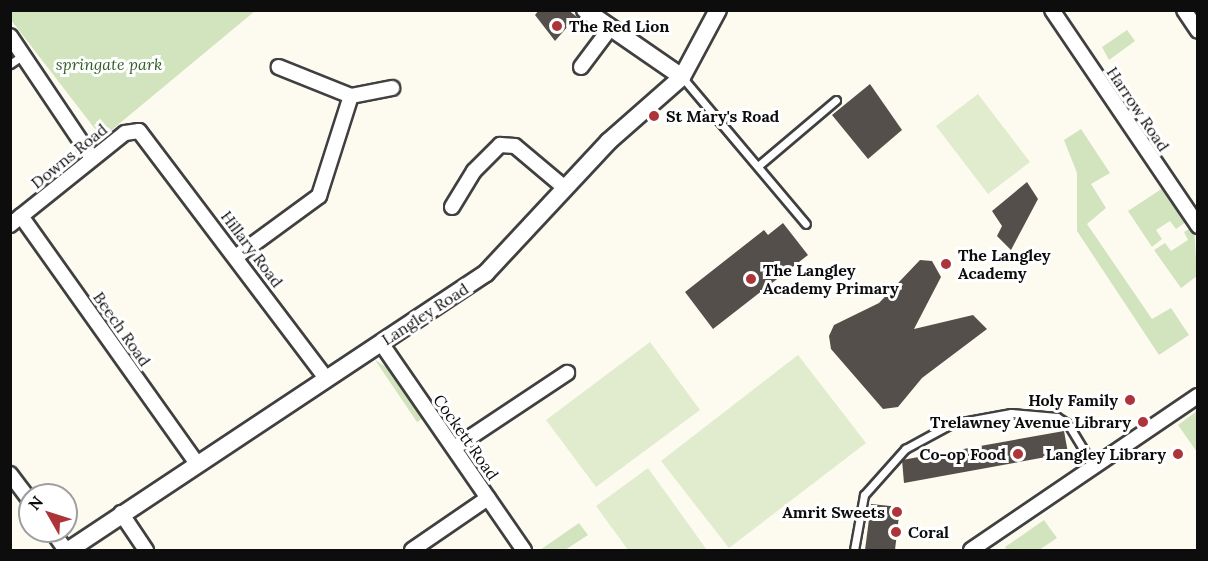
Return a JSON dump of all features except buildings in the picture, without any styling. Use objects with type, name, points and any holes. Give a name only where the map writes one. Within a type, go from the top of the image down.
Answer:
[{"type":"street","points":[[585,10],[682,77]]},
{"type":"street","name":"Langley Road","points":[[67,550],[196,462],[486,273],[565,188],[682,77],[718,10]]},
{"type":"street","name":"Harrow Road","points":[[1052,10],[1197,226]]},
{"type":"street","points":[[1184,10],[1197,31]]},
{"type":"street","points":[[581,67],[611,27]]},
{"type":"street","points":[[10,36],[92,158]]},
{"type":"street","points":[[279,67],[351,96],[392,88]]},
{"type":"street","points":[[237,256],[319,196],[351,96]]},
{"type":"street","name":"Downs Road","points":[[16,221],[125,132],[139,130],[150,141]]},
{"type":"street","name":"Hillary Road","points":[[150,141],[326,378]]},
{"type":"street","points":[[452,207],[474,171],[500,145],[515,146],[565,188]]},
{"type":"street","name":"Beech Road","points":[[16,221],[196,462]]},
{"type":"street","name":"Cockett Road","points":[[381,343],[524,550]]},
{"type":"street","points":[[454,448],[567,373]]},
{"type":"street","points":[[971,550],[1197,396]]},
{"type":"street","points":[[412,550],[488,498]]},
{"type":"street","points":[[121,513],[146,550]]},
{"type":"lane","points":[[10,64],[24,54]]},
{"type":"lane","points":[[682,77],[806,224]]},
{"type":"lane","points":[[758,166],[836,100]]},
{"type":"lane","points":[[854,550],[864,495],[905,449],[951,424],[1011,413],[1057,417],[1068,424],[1095,467]]},
{"type":"green space","name":"springate park","points":[[10,11],[255,11],[102,138],[11,20]]},
{"type":"green space","points":[[1127,30],[1135,41],[1109,60],[1102,47]]},
{"type":"green space","points":[[978,94],[1030,162],[988,194],[936,126]]},
{"type":"green space","points":[[1081,129],[1110,173],[1091,184],[1106,208],[1087,224],[1152,319],[1171,308],[1189,335],[1159,355],[1077,231],[1077,173],[1064,140]]},
{"type":"green space","points":[[1166,186],[1190,219],[1176,229],[1170,221],[1156,230],[1162,239],[1152,247],[1128,211]]},
{"type":"green space","points":[[1194,226],[1197,276],[1181,288],[1154,250],[1165,243],[1171,251],[1188,240],[1184,232]]},
{"type":"green space","points":[[650,342],[700,410],[596,487],[546,420]]},
{"type":"green space","points":[[798,355],[866,443],[729,548],[661,461]]},
{"type":"green space","points":[[375,360],[396,373],[426,416],[417,422]]},
{"type":"green space","points":[[1197,411],[1197,452],[1178,425]]},
{"type":"green space","points":[[648,468],[707,550],[628,550],[596,506]]},
{"type":"green space","points":[[1044,520],[1057,538],[1039,550],[1007,550],[1005,547]]},
{"type":"green space","points":[[579,523],[588,535],[565,550],[540,550]]},
{"type":"place","name":"The Red Lion","points":[[557,26]]},
{"type":"place","name":"St Mary's Road","points":[[654,116]]},
{"type":"place","name":"The Langley Academy","points":[[946,264]]},
{"type":"place","name":"The Langley Academy Primary","points":[[751,279]]},
{"type":"place","name":"Holy Family","points":[[1130,400]]},
{"type":"place","name":"Trelawney Avenue Library","points":[[1143,422]]},
{"type":"place","name":"Co-op Food","points":[[1018,454]]},
{"type":"place","name":"Langley Library","points":[[1178,454]]},
{"type":"place","name":"Amrit Sweets","points":[[897,512]]},
{"type":"place","name":"Coral","points":[[896,532]]}]
